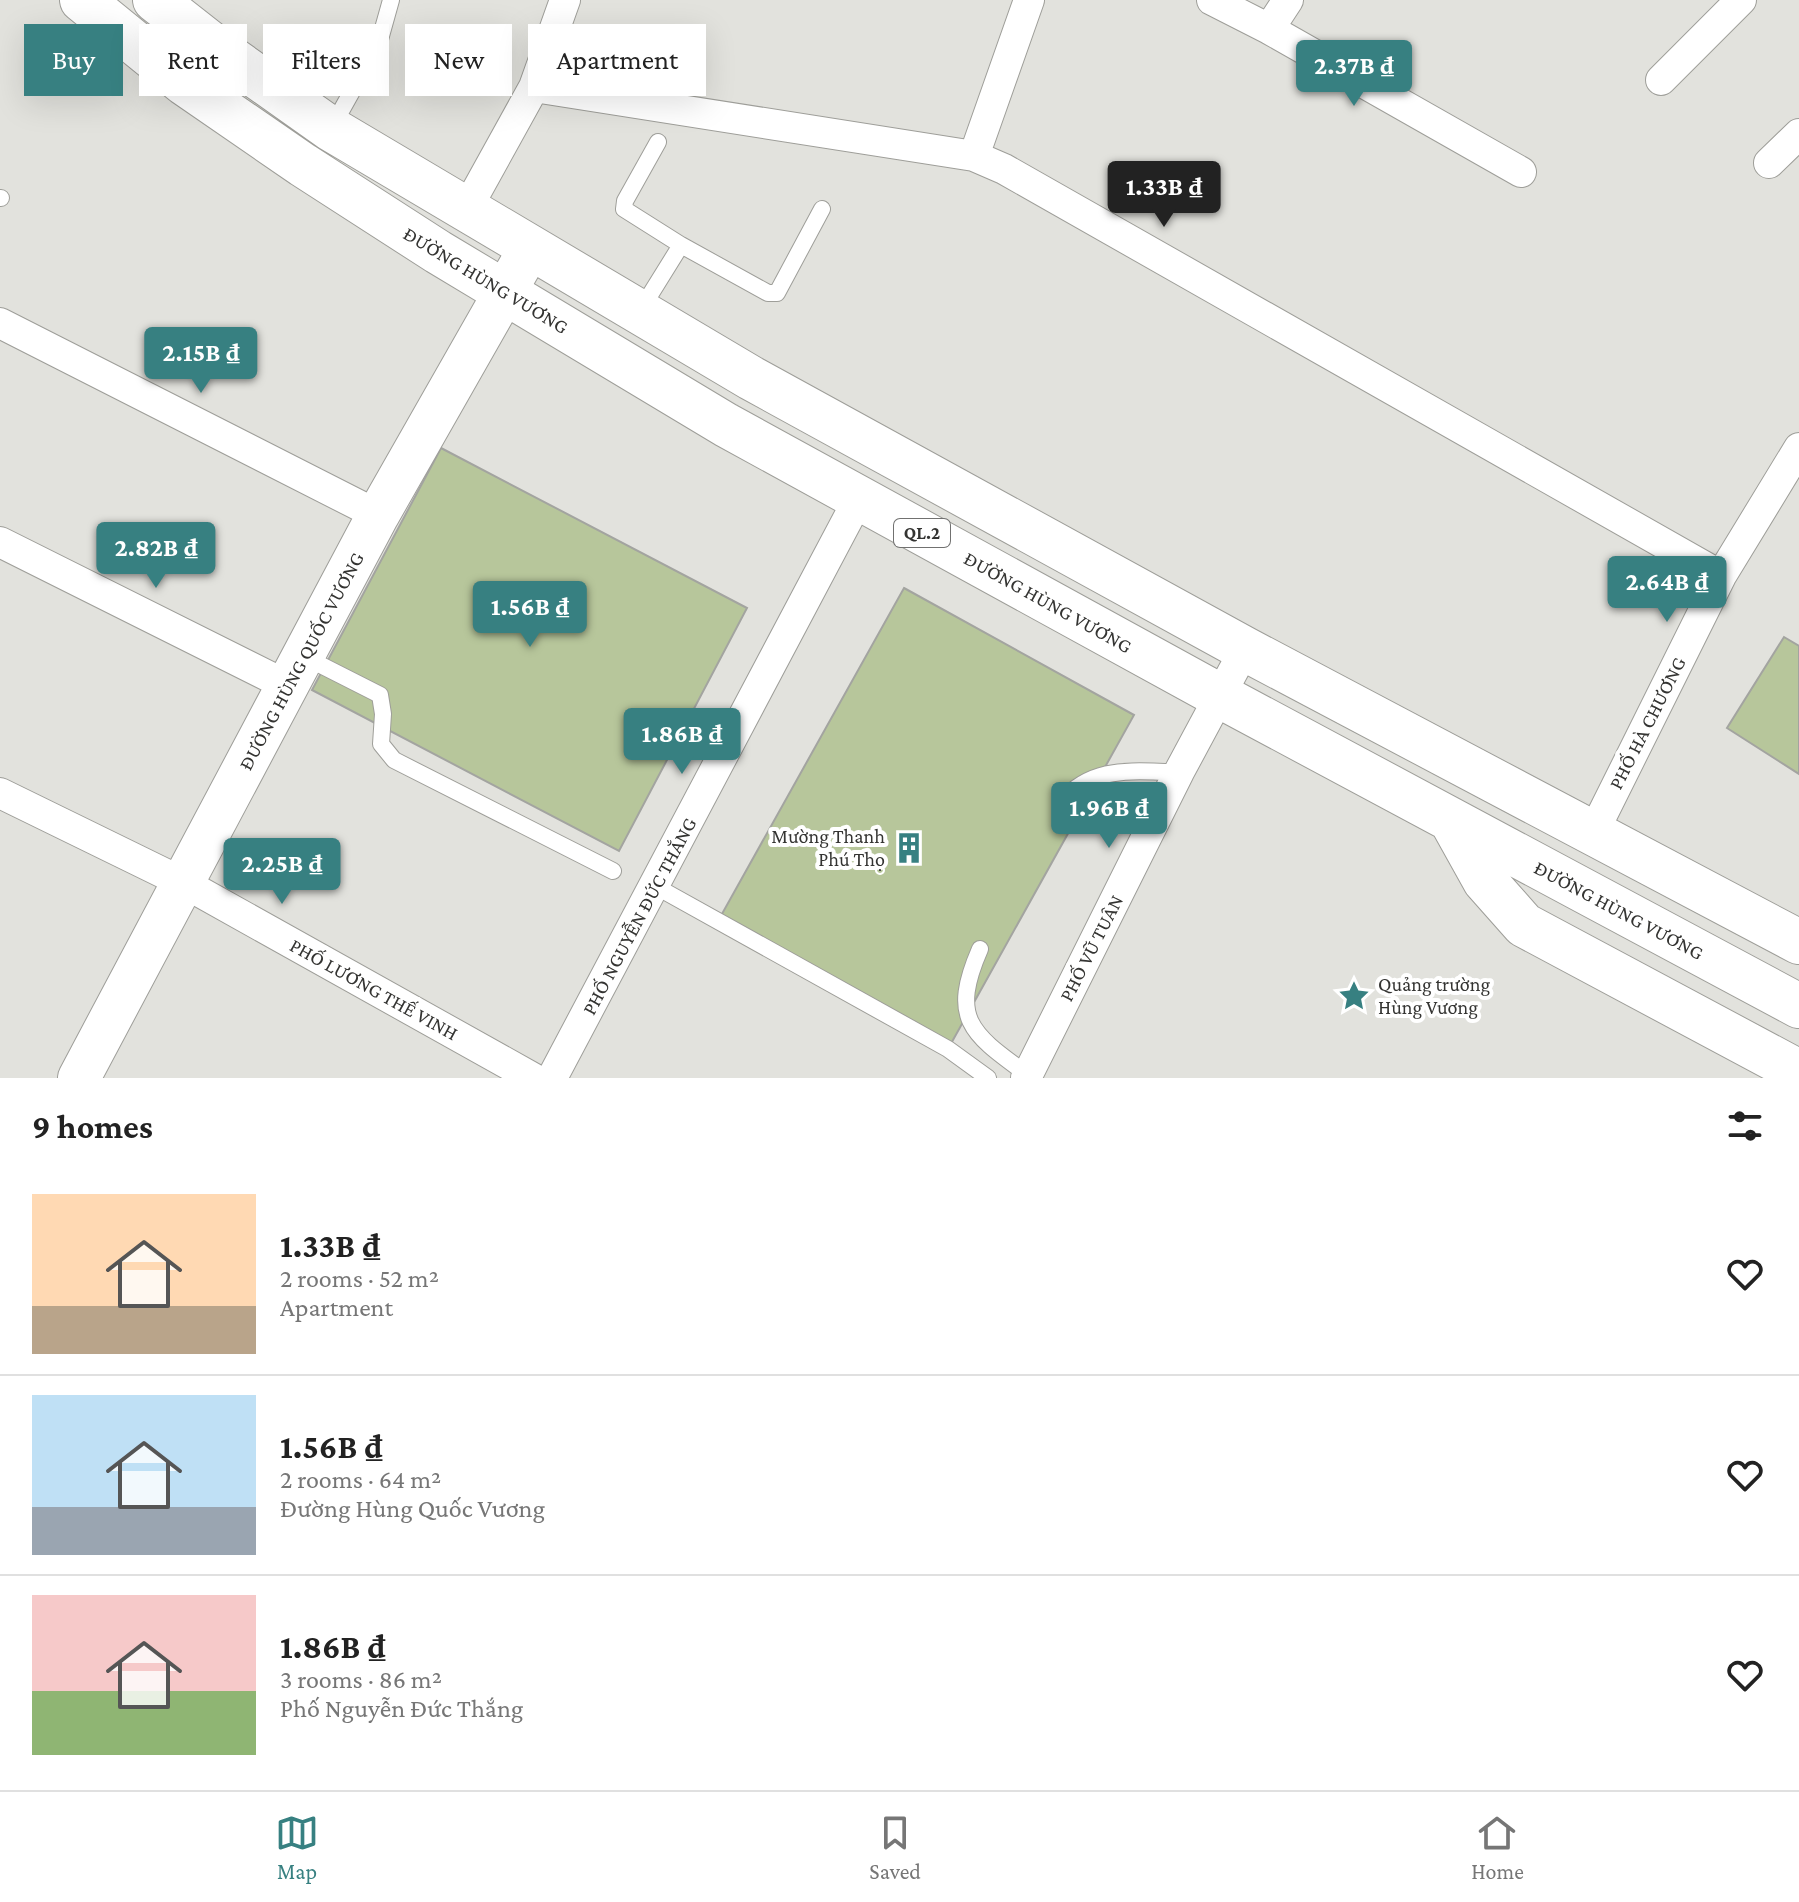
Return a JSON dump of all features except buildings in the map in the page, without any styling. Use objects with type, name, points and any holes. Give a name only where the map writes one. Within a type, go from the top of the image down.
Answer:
[{"type":"main road","name":"ĐƯỜNG HÙNG VƯƠNG","points":[[82,0],[184,83],[303,165],[726,425],[1220,696],[1799,1006]]},
{"type":"main road","name":"QL.2","points":[[155,0],[215,47],[331,129],[751,378],[1245,649],[1799,942]]},
{"type":"main road","points":[[1451,820],[1485,881],[1524,925],[1799,1072]]},
{"type":"street","points":[[556,24],[565,0]]},
{"type":"street","points":[[974,156],[1029,0]]},
{"type":"street","points":[[1212,0],[1521,172]]},
{"type":"street","points":[[1269,29],[1288,0]]},
{"type":"street","points":[[1661,80],[1741,0]]},
{"type":"street","points":[[466,210],[529,96]]},
{"type":"street","points":[[591,96],[974,156],[1004,169],[1721,576]]},
{"type":"street","points":[[1769,163],[1799,134]]},
{"type":"street","name":"ĐƯỜNG HÙNG QUỐC VƯƠNG","points":[[79,1078],[378,515],[530,248]]},
{"type":"street","points":[[0,323],[378,515]]},
{"type":"street","name":"PHỐ HÀ CHƯƠNG","points":[[1593,833],[1721,576],[1799,448]]},
{"type":"street","name":"PHỐ NGUYỄN ĐỨC THẮNG","points":[[552,1078],[859,498]]},
{"type":"street","points":[[0,542],[296,672]]},
{"type":"street","name":"PHỐ VŨ TUÂN","points":[[1027,1076],[1179,772],[1245,649]]},
{"type":"street","name":"PHỐ LƯƠNG THẾ VINH","points":[[0,793],[184,883],[533,1078]]},
{"type":"lane","points":[[331,129],[379,43],[391,0]]},
{"type":"lane","points":[[658,142],[625,201],[624,209],[768,293],[777,293],[822,209]]},
{"type":"lane","points":[[639,313],[681,245]]},
{"type":"lane","points":[[296,672],[380,695],[383,714],[381,744],[394,760],[613,871]]},
{"type":"lane","points":[[1061,802],[1078,785],[1101,774],[1179,772]]},
{"type":"lane","points":[[655,886],[948,1049],[988,1078]]},
{"type":"lane","points":[[980,949],[968,982],[967,1015],[976,1034],[1027,1076]]},
{"type":"place","name":"Mường Thanh Phú Thọ","points":[[909,848]]},
{"type":"place","name":"Quảng trường Hùng Vương","points":[[1354,996]]}]
